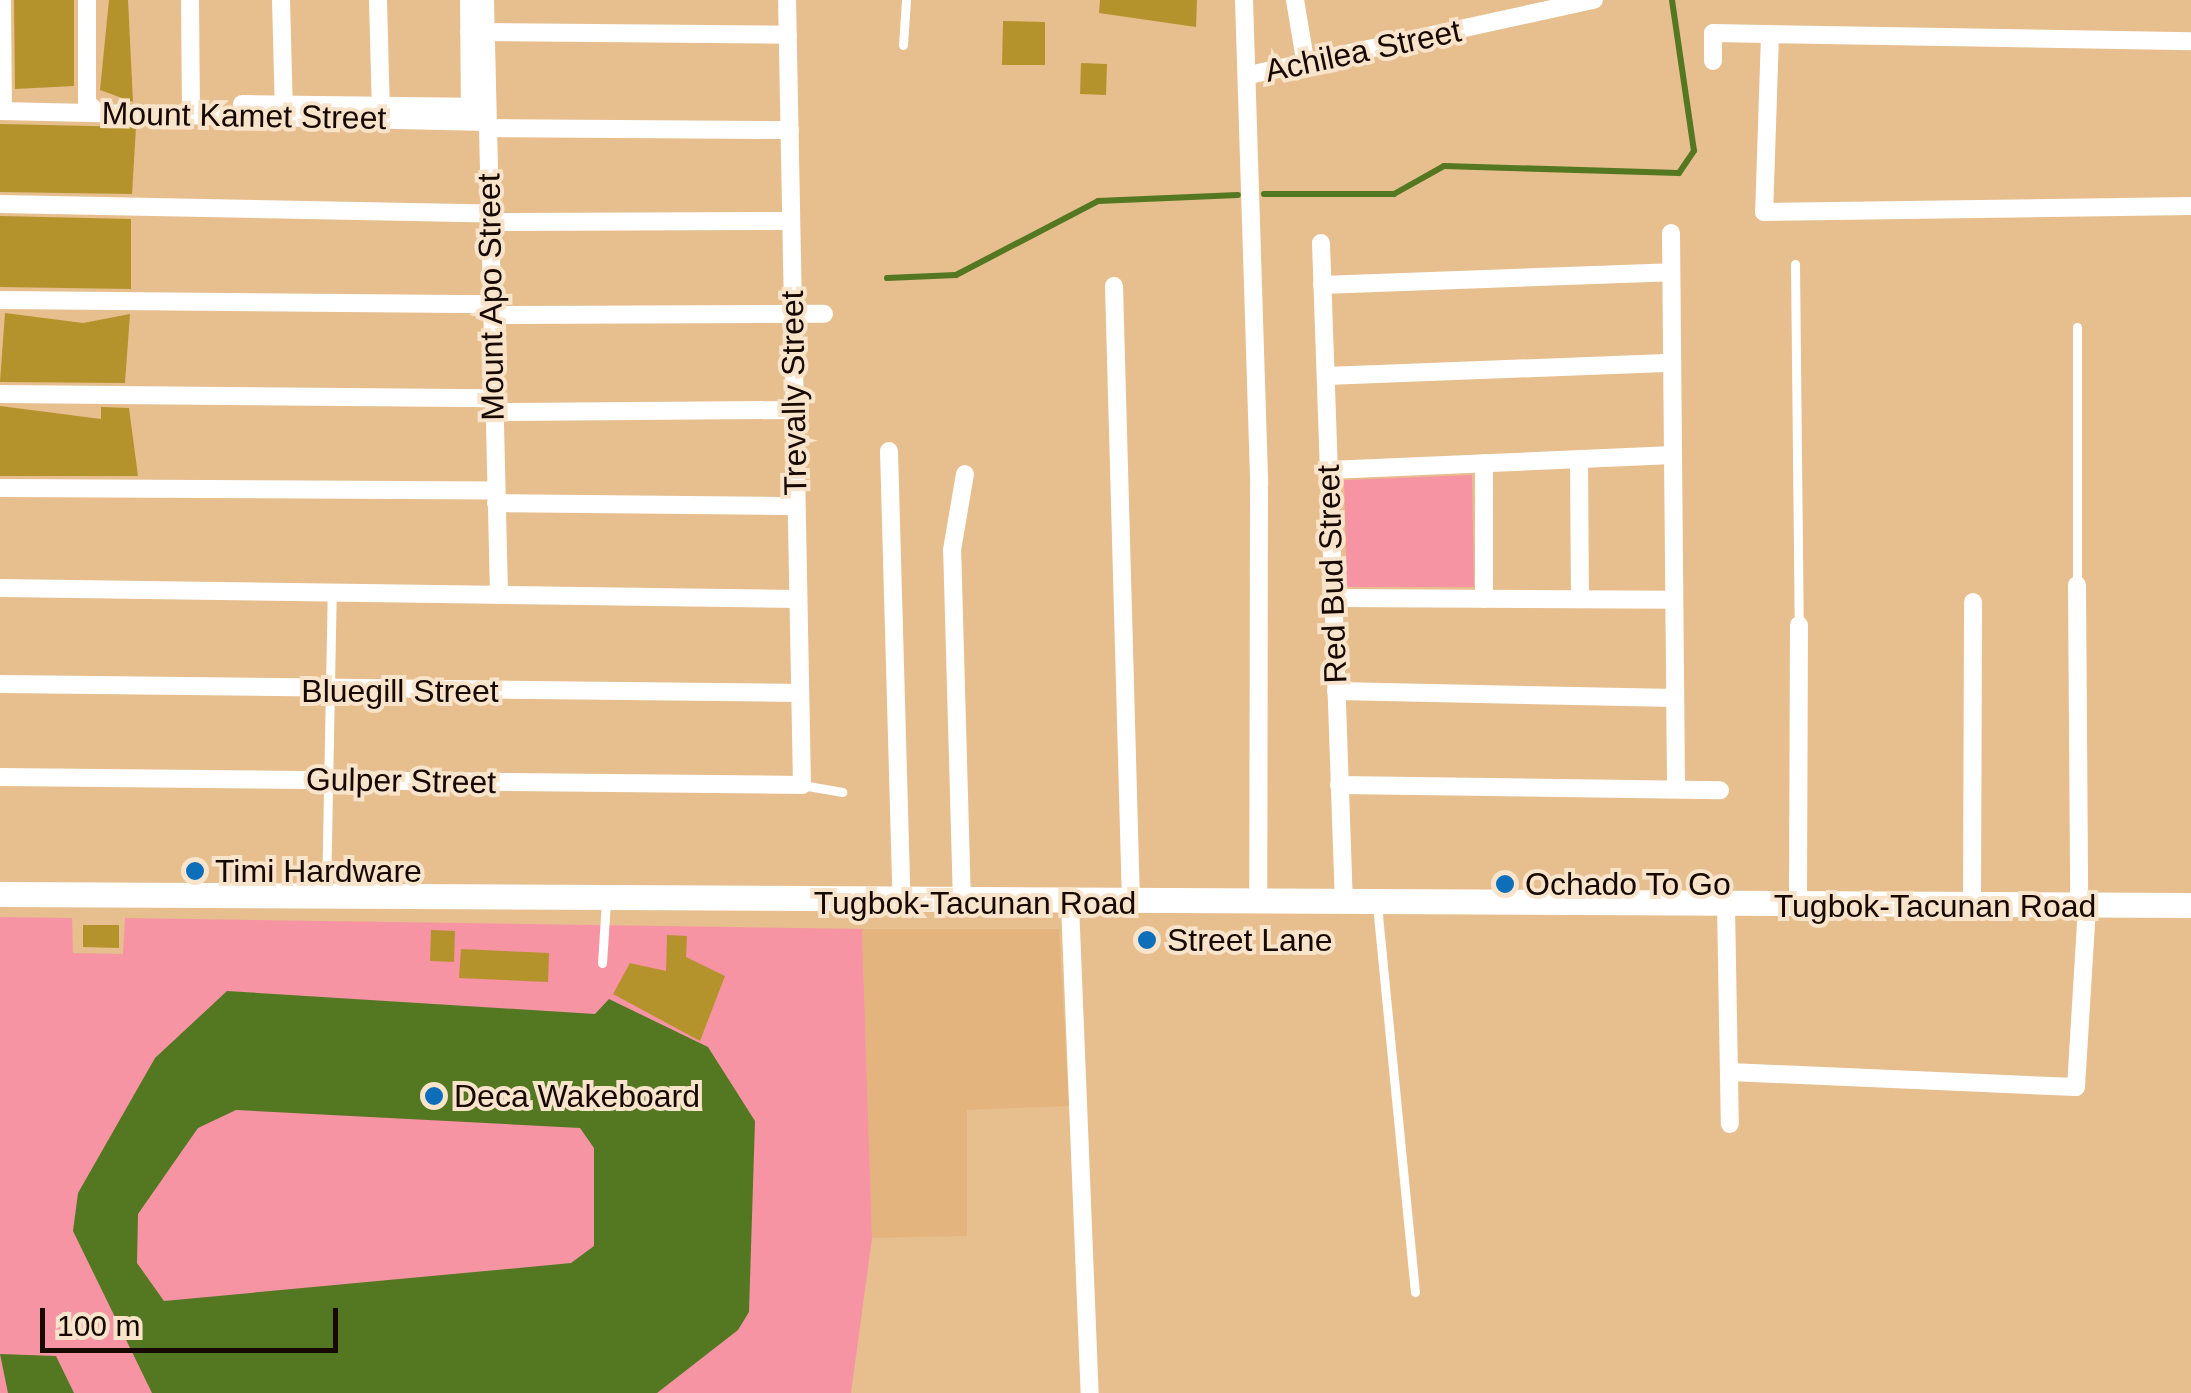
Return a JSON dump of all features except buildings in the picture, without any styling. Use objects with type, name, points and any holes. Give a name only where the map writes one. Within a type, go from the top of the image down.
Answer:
[{"type":"street","points":[[1,107],[2,0]]},
{"type":"street","points":[[87,0],[93,108]]},
{"type":"street","points":[[190,0],[191,110]]},
{"type":"street","points":[[281,0],[284,111]]},
{"type":"street","points":[[378,0],[381,112]]},
{"type":"street","name":"Mount Apo Street","points":[[468,0],[478,32]]},
{"type":"street","name":"Mount Apo Street","points":[[486,0],[478,32],[480,117],[490,217],[499,594]]},
{"type":"street","name":"Trevally Street","points":[[787,0],[802,785]]},
{"type":"street","points":[[1244,0],[1249,75],[1258,904]]},
{"type":"street","points":[[1296,0],[1306,66]]},
{"type":"street","name":"Achilea Street","points":[[1249,75],[1306,66],[1594,0]]},
{"type":"street","points":[[478,32],[788,35]]},
{"type":"street","points":[[1713,60],[1713,33],[2191,41]]},
{"type":"street","points":[[1770,35],[1764,212],[2191,206]]},
{"type":"street","name":"Mount Kamet Street","points":[[1,107],[381,112],[790,130]]},
{"type":"street","points":[[0,204],[791,221]]},
{"type":"street","points":[[1671,233],[1676,789]]},
{"type":"street","name":"Red Bud Street","points":[[1321,242],[1344,904]]},
{"type":"street","points":[[1322,285],[1672,272]]},
{"type":"street","points":[[1114,286],[1131,904]]},
{"type":"street","points":[[0,300],[824,314]]},
{"type":"street","points":[[1326,376],[1672,363]]},
{"type":"street","points":[[0,394],[794,410]]},
{"type":"street","points":[[889,451],[902,903]]},
{"type":"street","points":[[1329,470],[1673,455]]},
{"type":"street","points":[[1579,459],[1580,599]]},
{"type":"street","points":[[1484,463],[1484,599]]},
{"type":"street","points":[[962,904],[952,550],[965,474]]},
{"type":"street","points":[[0,488],[796,506]]},
{"type":"street","points":[[1730,1072],[2076,1087],[2083,907],[2077,584]]},
{"type":"street","points":[[0,588],[798,599]]},
{"type":"street","points":[[1333,598],[1674,600]]},
{"type":"street","points":[[1972,906],[1973,602]]},
{"type":"street","points":[[1798,905],[1799,624]]},
{"type":"street","name":"Bluegill Street","points":[[0,684],[332,691],[800,692]]},
{"type":"street","points":[[1336,690],[1675,698]]},
{"type":"street","name":"Gulper Street","points":[[0,777],[802,785]]},
{"type":"street","points":[[1340,785],[1720,790]]},
{"type":"street","name":"Tugbok-Tacunan Road","points":[[0,894],[962,904],[2191,905]]},
{"type":"street","points":[[1070,904],[1090,1393]]},
{"type":"street","points":[[1726,906],[1730,1124]]},
{"type":"lane","points":[[903,46],[906,0]]},
{"type":"lane","points":[[1795,264],[1799,624]]},
{"type":"lane","points":[[2077,327],[2077,584]]},
{"type":"lane","points":[[326,898],[332,592]]},
{"type":"lane","points":[[802,785],[842,792]]},
{"type":"lane","points":[[602,962],[606,901]]},
{"type":"lane","points":[[1377,905],[1415,1292]]},
{"type":"shaded area","points":[[1472,475],[1474,587],[1347,587],[1344,480]]},
{"type":"shaded area","name":"Deca Wakeboard","points":[[0,917],[72,918],[73,953],[123,954],[125,918],[862,929],[872,1238],[851,1393],[0,1393]]},
{"type":"shaded area","points":[[862,929],[1059,929],[1069,1106],[967,1110],[967,1236],[872,1238]]},
{"type":"shaded area","points":[[227,991],[595,1014],[609,999],[708,1047],[755,1121],[749,1312],[738,1330],[657,1393],[152,1393],[73,1231],[78,1193],[155,1058]],"holes":[[[236,1110],[580,1128],[594,1148],[594,1246],[571,1263],[164,1301],[137,1263],[138,1214],[198,1128]]]},
{"type":"shaded area","points":[[0,1354],[56,1356],[74,1393],[8,1393]]},
{"type":"waterway","points":[[1264,194],[1394,194],[1444,166],[1679,173],[1694,151],[1672,0]]},
{"type":"waterway","points":[[887,278],[956,275],[1098,201],[1238,195]]},
{"type":"place","name":"Timi Hardware","points":[[195,871]]},
{"type":"place","name":"Ochado To Go","points":[[1505,884]]},
{"type":"place","name":"Street Lane","points":[[1147,940]]},
{"type":"place","name":"Deca Wakeboard","points":[[434,1096]]}]
